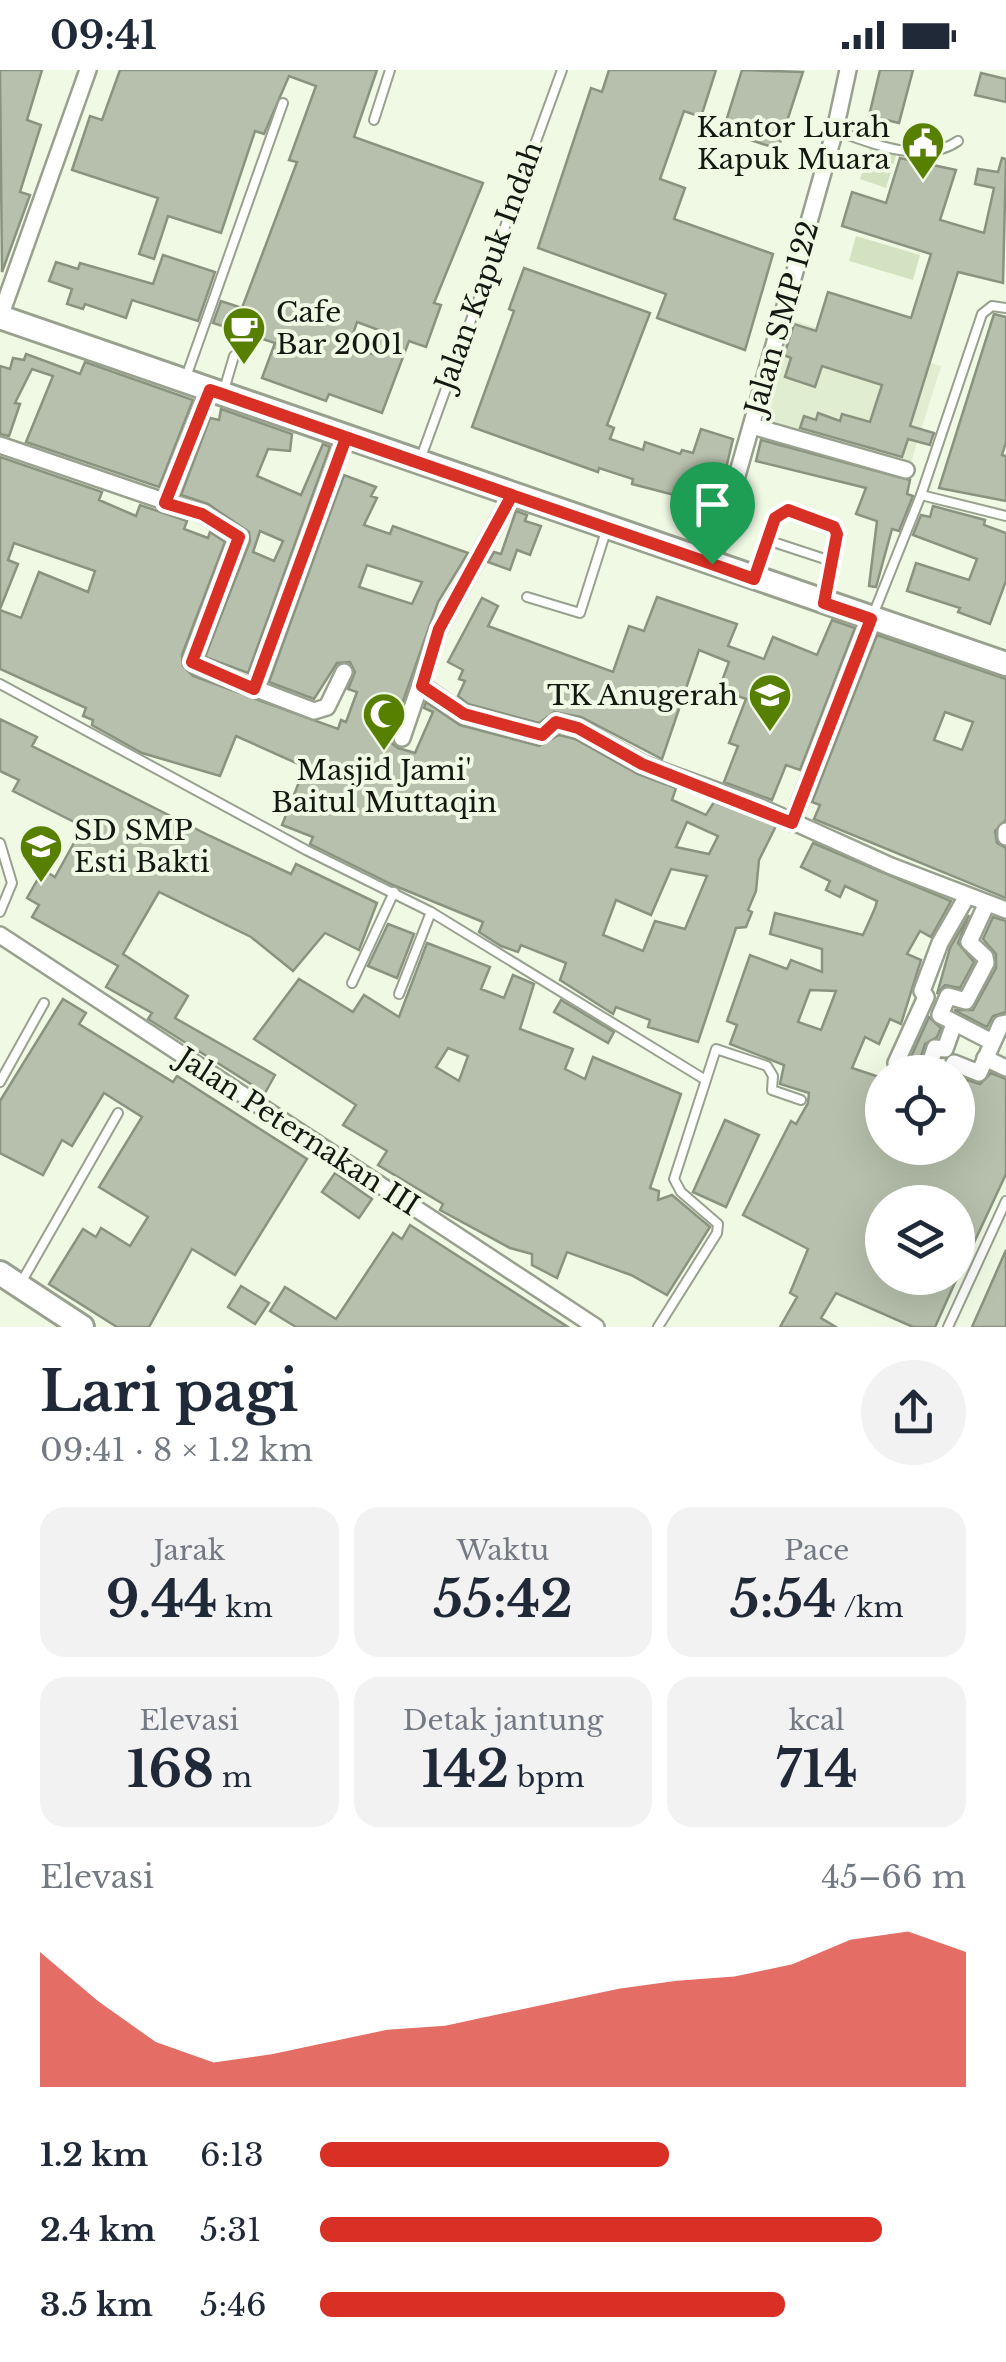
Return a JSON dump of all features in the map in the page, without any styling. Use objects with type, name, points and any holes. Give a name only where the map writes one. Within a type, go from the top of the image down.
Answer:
[{"type":"main road","points":[[0,317],[1006,664]]},
{"type":"main road","points":[[10,1279],[57,1320],[82,1327]]},
{"type":"street","points":[[0,317],[88,70]]},
{"type":"street","name":"Jalan SMP 122","points":[[712,564],[836,130],[848,70]]},
{"type":"street","points":[[165,503],[216,392]]},
{"type":"street","points":[[752,426],[906,470]]},
{"type":"street","points":[[254,689],[346,438]]},
{"type":"street","points":[[0,445],[202,514],[239,537],[192,662],[314,710],[327,707],[344,672]]},
{"type":"street","points":[[402,738],[439,629],[512,495]]},
{"type":"street","points":[[792,823],[871,619]]},
{"type":"street","points":[[422,686],[464,714],[542,735],[556,722],[578,728],[642,764],[997,907]]},
{"type":"street","points":[[992,1042],[940,1015],[948,996],[966,1001],[986,963],[969,942],[1006,890]]},
{"type":"street","points":[[899,1055],[926,997],[922,991],[939,946],[967,896]]},
{"type":"street","name":"Jalan Peternakan III","points":[[1,938],[596,1327]]},
{"type":"street","points":[[975,1073],[1001,1024],[1006,1023]]},
{"type":"street","points":[[932,1055],[935,1048],[945,1049],[954,1024]]},
{"type":"street","points":[[985,1058],[1006,1068]]},
{"type":"lane","points":[[374,120],[390,70]]},
{"type":"lane","name":"Jalan Kapuk Indah","points":[[419,463],[562,70]]},
{"type":"lane","points":[[184,381],[283,103]]},
{"type":"lane","points":[[836,130],[918,152],[940,152],[958,142]]},
{"type":"lane","points":[[871,619],[921,495],[982,314],[992,306],[1006,308]]},
{"type":"lane","points":[[216,392],[234,356]]},
{"type":"lane","points":[[921,495],[1006,516]]},
{"type":"lane","points":[[754,579],[775,518],[788,510],[834,527],[838,547],[824,603]]},
{"type":"lane","points":[[528,597],[580,614],[607,528]]},
{"type":"lane","points":[[767,540],[834,562]]},
{"type":"lane","points":[[0,684],[306,850],[432,912],[704,1079]]},
{"type":"lane","points":[[0,843],[12,883],[0,912]]},
{"type":"lane","points":[[352,983],[394,892]]},
{"type":"lane","points":[[399,994],[432,912]]},
{"type":"lane","points":[[0,1082],[44,1002]]},
{"type":"lane","points":[[658,1327],[717,1232],[718,1224],[681,1192],[674,1180],[716,1049],[767,1066],[773,1076],[772,1090],[802,1100]]},
{"type":"lane","points":[[10,1279],[118,1113]]},
{"type":"lane","points":[[948,1327],[1006,1200]]},
{"type":"shaded area","points":[[872,141],[898,149],[886,188],[860,179]]},
{"type":"shaded area","points":[[856,236],[920,255],[913,280],[849,261]]},
{"type":"shaded area","points":[[792,320],[941,366],[908,472],[759,426]]},
{"type":"building","points":[[0,70],[42,70],[27,120],[41,125],[20,192],[30,195],[2,272]]},
{"type":"building","points":[[120,70],[377,70],[354,137],[483,183],[434,303],[441,305],[426,347],[409,341],[382,413],[329,394],[326,401],[262,378],[275,343],[213,323],[221,301],[242,308],[297,162],[289,160],[316,86],[289,76],[264,134],[255,131],[221,233],[168,216],[154,259],[139,254],[158,198],[72,170],[90,116],[102,120]],"holes":[[[357,322],[384,332],[375,355],[349,346]]]},
{"type":"building","points":[[609,70],[716,70],[701,117],[684,111],[660,179],[685,188],[674,219],[773,254],[745,350],[657,318],[666,294],[538,248],[591,88],[602,92]]},
{"type":"building","points":[[742,70],[803,72],[778,149],[723,131]]},
{"type":"building","points":[[880,70],[913,70],[899,123],[869,116]]},
{"type":"building","points":[[981,73],[1006,79],[1006,102],[975,95]]},
{"type":"building","points":[[900,158],[956,170],[940,220],[984,233],[994,188],[975,184],[978,169],[998,172],[1002,158],[1006,159],[1003,283],[958,272],[910,426],[934,433],[930,445],[908,439],[902,457],[800,428],[804,416],[816,420],[818,413],[840,421],[842,414],[870,422],[882,385],[822,366],[815,387],[785,377],[791,358],[784,355],[794,324],[816,331],[828,292],[911,318],[931,254],[842,226],[852,192],[886,203]]},
{"type":"building","points":[[163,255],[215,272],[198,321],[132,300],[126,318],[85,304],[83,309],[67,304],[72,289],[49,281],[56,262],[78,269],[80,263],[153,284]]},
{"type":"building","points":[[524,268],[650,313],[607,425],[614,428],[610,439],[643,450],[645,442],[680,454],[682,450],[693,453],[701,429],[733,439],[717,506],[632,484],[633,479],[599,468],[598,472],[472,427],[514,311],[509,309]]},
{"type":"building","points":[[994,314],[1006,317],[1006,442],[1002,455],[1006,456],[1006,501],[939,488]]},
{"type":"building","points":[[26,354],[80,374],[85,362],[193,400],[159,487],[26,442],[53,376],[32,369],[15,403],[20,404],[9,436],[0,434],[0,366],[10,369],[13,358],[24,360]]},
{"type":"building","points":[[221,409],[292,434],[290,451],[268,449],[257,476],[301,495],[323,444],[330,447],[248,673],[205,657],[250,541],[249,532],[208,504],[181,495],[210,418],[219,420]],"holes":[[[260,531],[283,541],[274,561],[253,552]]]},
{"type":"building","points":[[761,440],[910,480],[907,494],[913,496],[899,531],[892,529],[876,587],[869,586],[877,521],[856,514],[866,488],[756,461]]},
{"type":"building","points":[[0,457],[102,492],[99,500],[136,516],[140,505],[187,521],[184,529],[208,538],[210,532],[225,542],[182,655],[183,666],[193,676],[338,729],[341,720],[346,722],[357,692],[348,689],[355,672],[350,662],[337,663],[314,699],[269,682],[344,475],[376,487],[371,496],[377,498],[364,525],[390,534],[393,526],[468,553],[438,602],[402,704],[378,696],[366,724],[398,748],[415,753],[433,712],[424,708],[426,702],[460,725],[539,746],[559,735],[676,788],[672,800],[706,815],[714,802],[776,826],[759,860],[756,891],[748,910],[752,912],[746,927],[736,928],[698,1042],[648,1027],[650,1020],[616,1007],[613,1014],[560,980],[566,963],[521,945],[518,952],[501,946],[479,932],[483,922],[393,885],[310,844],[313,837],[282,825],[305,767],[236,736],[220,776],[142,753],[92,725],[93,720],[83,716],[86,708],[0,669],[0,610],[21,618],[39,572],[88,592],[95,571],[14,543],[8,560],[18,564],[0,609]],"holes":[[[367,565],[422,582],[412,604],[359,587]],[[687,822],[718,836],[709,854],[676,847]],[[671,869],[707,876],[685,929],[655,921],[643,951],[603,935],[616,900],[651,915]]]},
{"type":"building","points":[[933,506],[985,520],[984,525],[1006,533],[1006,581],[990,624],[958,612],[960,608],[907,591],[916,563],[969,580],[977,559],[913,535],[921,515],[930,517]]},
{"type":"building","points":[[516,511],[527,515],[525,521],[541,526],[530,555],[517,550],[510,570],[488,562],[494,552],[501,554]]},
{"type":"building","points":[[657,597],[737,624],[728,646],[764,659],[773,637],[817,655],[832,620],[855,628],[800,770],[786,765],[772,800],[724,782],[738,746],[729,743],[746,699],[719,689],[729,662],[699,650],[662,759],[581,717],[554,712],[539,723],[468,704],[458,696],[465,681],[459,679],[463,670],[448,662],[482,598],[498,606],[488,626],[613,672],[629,626],[644,631]]},
{"type":"building","points":[[877,635],[1006,679],[1006,820],[995,831],[997,843],[1006,848],[1006,898],[814,819],[820,805],[812,802]],"holes":[[[945,712],[973,722],[962,750],[934,740]]]},
{"type":"building","points":[[0,719],[37,737],[32,746],[210,836],[291,874],[296,864],[377,903],[359,950],[325,933],[293,971],[251,937],[159,892],[123,954],[188,996],[175,1018],[275,1075],[265,1093],[148,1019],[152,1013],[106,987],[118,966],[32,917],[39,905],[27,898],[43,870],[55,877],[80,832],[75,830],[78,824],[13,791],[19,780],[0,771]]},
{"type":"building","points":[[813,843],[951,901],[931,937],[920,931],[907,954],[921,960],[901,1024],[890,1019],[879,1044],[865,1037],[852,1068],[865,1072],[865,1165],[975,1165],[975,1082],[980,1084],[991,1073],[1006,1079],[1006,1174],[975,1241],[975,1185],[865,1185],[865,1295],[949,1295],[935,1327],[913,1327],[836,1293],[821,1318],[836,1327],[780,1327],[797,1297],[790,1293],[808,1249],[743,1215],[791,1121],[796,1124],[808,1103],[809,1093],[780,1084],[784,1065],[730,1044],[737,1025],[727,1021],[750,955],[787,969],[791,960],[822,972],[822,949],[770,934],[775,913],[863,935],[877,901],[845,886],[840,897],[826,890],[830,881],[801,867]],"holes":[[[810,990],[836,991],[821,1030],[798,1022]]]},
{"type":"building","points":[[969,915],[958,943],[974,962],[960,988],[945,985],[937,994],[950,948]]},
{"type":"building","points":[[993,917],[1006,921],[1006,1012],[993,1016],[987,1027],[954,1010],[973,1010],[996,968],[996,954],[983,939]]},
{"type":"building","points":[[388,924],[414,934],[397,978],[368,966]]},
{"type":"building","points":[[427,943],[490,967],[481,989],[504,998],[513,975],[534,984],[520,1029],[573,1049],[565,1069],[585,1079],[593,1057],[681,1094],[650,1188],[659,1191],[658,1200],[672,1195],[710,1227],[667,1295],[631,1275],[567,1252],[557,1278],[532,1265],[532,1254],[510,1248],[440,1210],[443,1204],[378,1165],[387,1151],[343,1125],[356,1105],[254,1039],[299,979],[353,1012],[364,995],[399,1017]],"holes":[[[448,1048],[468,1056],[459,1081],[436,1067]]]},
{"type":"building","points":[[63,999],[86,1013],[79,1024],[173,1082],[177,1076],[307,1159],[235,1275],[192,1249],[149,1327],[117,1327],[49,1284],[83,1229],[96,1237],[101,1228],[130,1246],[148,1217],[99,1187],[142,1117],[104,1093],[72,1146],[62,1140],[43,1175],[0,1153],[0,1101]]},
{"type":"building","points":[[561,1000],[614,1032],[608,1043],[554,1012]]},
{"type":"building","points":[[929,1017],[941,1028],[937,1037],[925,1044],[921,1055],[912,1055]]},
{"type":"building","points":[[725,1120],[759,1135],[726,1207],[693,1192]]},
{"type":"building","points":[[335,1173],[372,1199],[359,1218],[322,1192]]},
{"type":"building","points":[[410,1225],[568,1327],[296,1327],[270,1311],[285,1287],[336,1319],[393,1233],[402,1239]]},
{"type":"building","points":[[1006,1250],[1006,1327],[972,1327],[988,1291]]},
{"type":"building","points":[[241,1286],[269,1303],[255,1324],[228,1307]]},
{"type":"place","name":"Kantor Lurah Kapuk Muara","points":[[923,181]]},
{"type":"place","name":"Cafe Bar 2001","points":[[244,366]]},
{"type":"place","name":"TK Anugerah","points":[[770,733]]},
{"type":"place","name":"Masjid Jami' Baitul Muttaqin","points":[[384,752]]},
{"type":"place","name":"SD SMP Esti Bakti","points":[[41,884]]},
{"type":"route","points":[[712,564],[512,495],[346,438],[254,689],[192,662],[239,537],[202,514],[165,503],[210,390],[512,495],[439,629],[422,686],[464,714],[542,735],[556,722],[578,728],[642,764],[758,806],[792,823],[871,619],[824,603],[838,547],[837,534],[834,527],[788,510],[775,518],[754,579],[712,564]]}]
